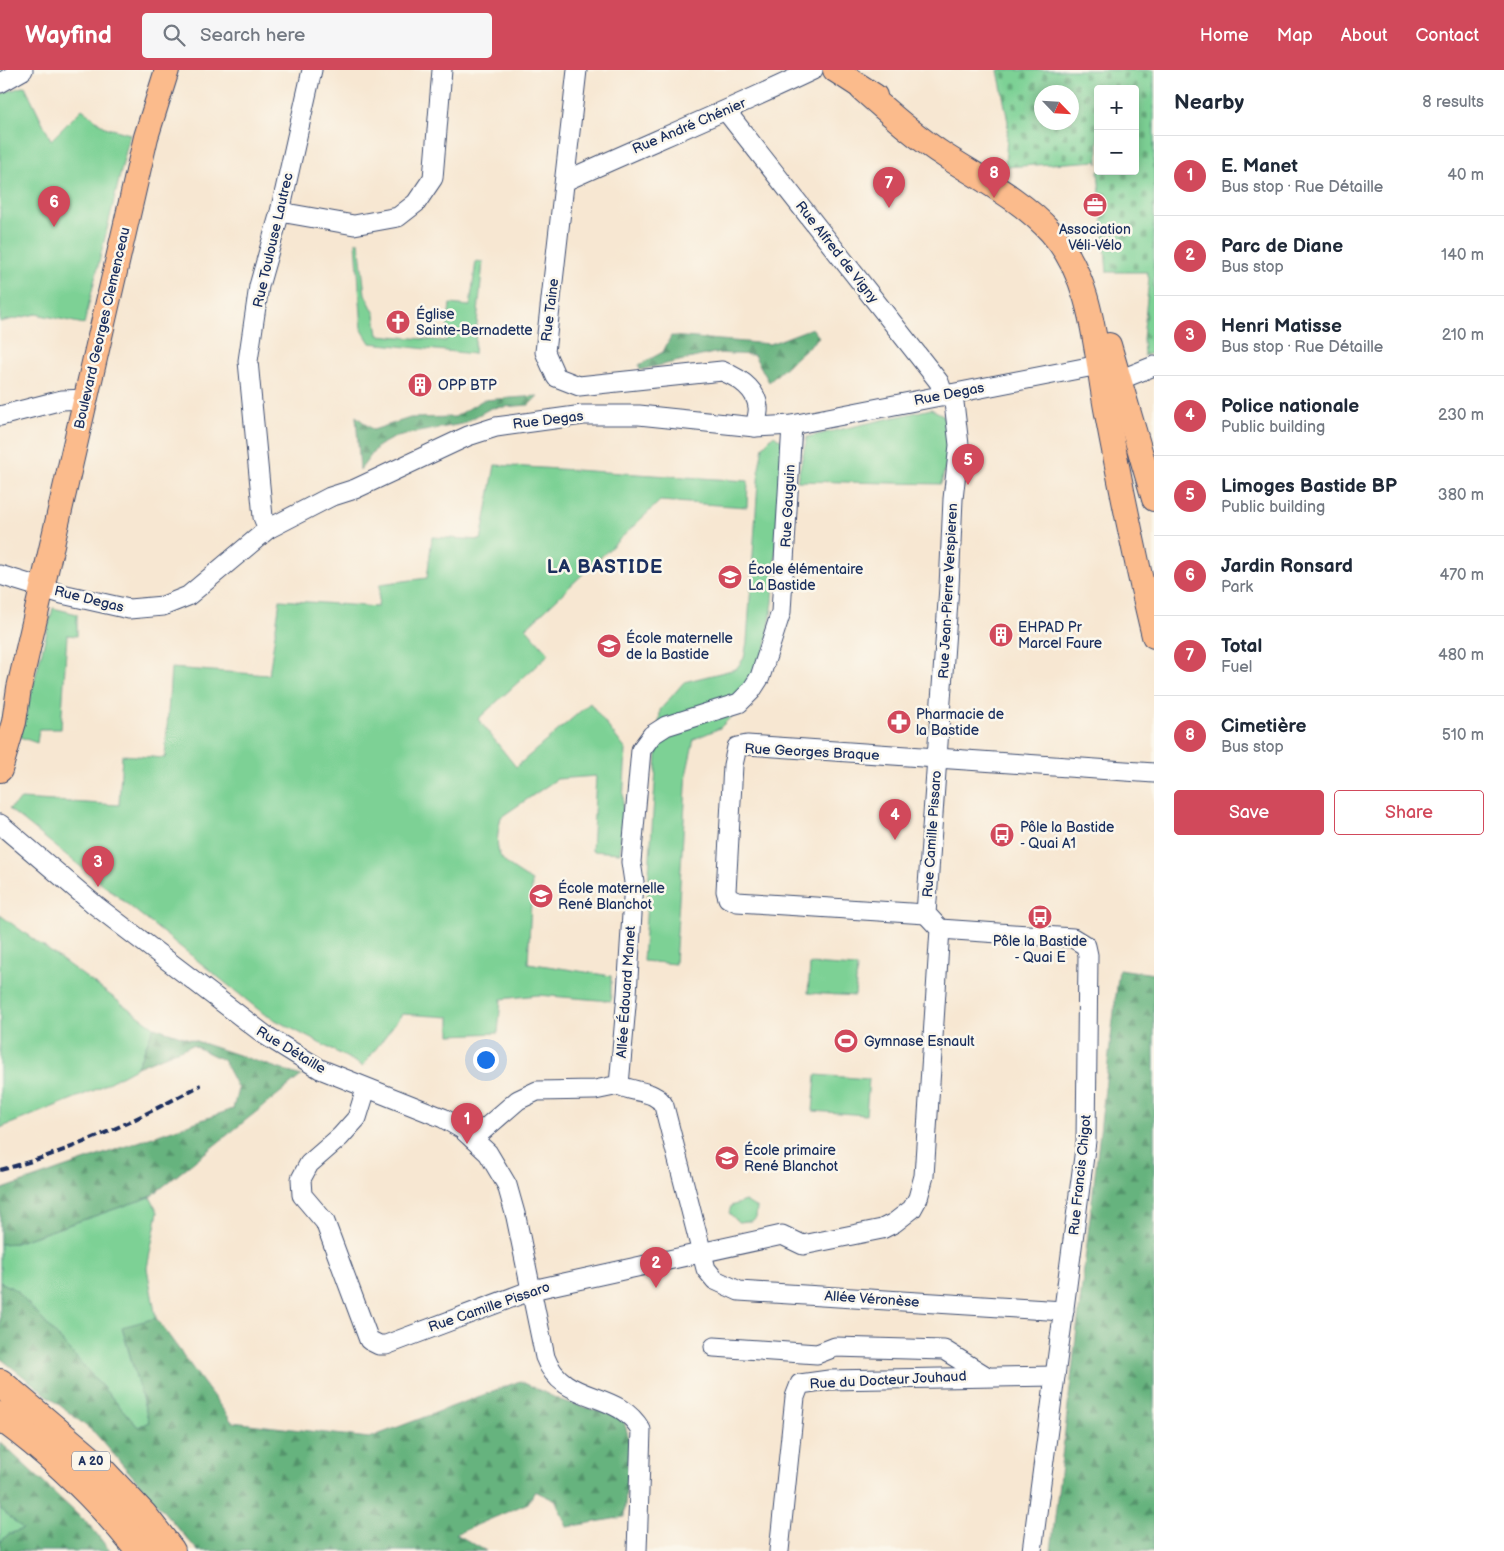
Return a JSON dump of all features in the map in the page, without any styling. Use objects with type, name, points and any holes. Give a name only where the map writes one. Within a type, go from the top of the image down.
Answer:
[{"type":"highway","name":"A 20","points":[[0,1383],[95,1464],[143,1515],[171,1551]]},
{"type":"highway","name":"A 20","points":[[0,1416],[63,1467],[96,1500],[140,1551]]},
{"type":"main road","name":"Boulevard Georges Clemenceau","points":[[19,688],[146,137],[167,70]]},
{"type":"main road","points":[[835,70],[862,89],[945,156],[1036,216],[1053,234],[1079,277],[1106,374],[1154,499]]},
{"type":"main road","points":[[862,89],[952,143],[1054,214],[1074,237],[1091,276],[1144,596],[1154,636]]},
{"type":"main road","points":[[1,731],[19,688]]},
{"type":"main road","points":[[0,770],[14,722],[19,688]]},
{"type":"street","points":[[0,80],[23,70]]},
{"type":"street","name":"Rue Toulouse Lautrec","points":[[268,529],[262,510],[248,361],[259,286],[280,212],[312,70]]},
{"type":"street","points":[[280,212],[354,225],[398,217],[416,203],[433,178],[442,70]]},
{"type":"street","name":"Rue Taine","points":[[577,70],[545,352],[556,377],[579,386],[722,371],[738,377],[750,389],[758,406],[755,427]]},
{"type":"street","name":"Rue André Chénier","points":[[565,181],[684,127],[726,111],[813,70]]},
{"type":"street","name":"Rue Alfred de Vigny","points":[[726,111],[948,395]]},
{"type":"street","name":"Rue Degas","points":[[0,575],[89,601],[129,609],[163,606],[188,596],[268,529],[330,498],[355,489],[468,436],[496,427],[583,416],[639,415],[755,427],[792,425],[948,395],[1154,366]]},
{"type":"street","name":"Rue Jean-Pierre Verspieren","points":[[938,759],[953,499],[959,445],[948,395]]},
{"type":"street","points":[[0,416],[62,400],[85,399]]},
{"type":"street","name":"Rue Gauguin","points":[[641,750],[652,735],[666,726],[739,703],[751,691],[760,677],[781,612],[792,425]]},
{"type":"street","name":"Rue Georges Braque","points":[[926,914],[737,902],[728,898],[726,890],[733,765],[737,748],[746,745],[938,759]]},
{"type":"street","name":"Allée Édouard Manet","points":[[619,1085],[634,882],[631,862],[641,750]]},
{"type":"street","points":[[938,759],[1153,774]]},
{"type":"street","name":"Rue Camille Pissaro","points":[[366,1089],[357,1118],[340,1137],[309,1164],[301,1179],[302,1195],[325,1222],[369,1340],[379,1346],[532,1290],[782,1235],[803,1245],[882,1229],[904,1216],[918,1198],[924,1176],[940,929],[926,914],[938,759]]},
{"type":"street","name":"Rue Détaille","points":[[0,824],[95,905],[248,1024],[320,1069],[366,1089],[443,1118],[462,1129],[488,1153],[507,1185],[516,1217],[549,1369],[558,1379],[576,1391],[622,1408],[634,1418],[641,1430],[637,1551]]},
{"type":"street","name":"Rue Francis Chigot","points":[[940,929],[1073,938],[1086,946],[1088,955],[1086,1141],[1032,1551]]},
{"type":"street","points":[[473,1139],[518,1100],[537,1091],[595,1090],[619,1085],[630,1091],[653,1094],[661,1100],[703,1252]]},
{"type":"street","name":"Allée Véronèse","points":[[703,1252],[706,1269],[715,1280],[739,1290],[1064,1311]]},
{"type":"street","points":[[714,1347],[818,1354],[834,1347],[944,1350],[986,1376]]},
{"type":"street","name":"Rue du Docteur Jouhaud","points":[[779,1551],[795,1397],[800,1384],[829,1380],[1055,1376]]},
{"type":"green space","points":[[998,70],[1154,70],[1154,352],[1144,356],[1143,339],[1149,278],[1147,272],[1107,272],[1098,175],[1139,175],[1139,85],[1094,85],[1094,161],[1005,167],[1008,122]]},
{"type":"green space","points":[[25,86],[51,140],[82,109],[105,127],[130,134],[84,324],[36,314],[0,322],[0,94]]},
{"type":"green space","points":[[356,242],[359,242],[365,294],[375,314],[378,335],[446,341],[450,304],[470,306],[476,261],[483,262],[474,354],[370,343],[362,330]]},
{"type":"green space","points":[[812,328],[819,337],[769,382],[754,355],[714,353],[640,370],[639,365],[663,352],[671,336],[770,344]]},
{"type":"green space","points":[[538,396],[529,405],[491,408],[462,424],[397,436],[378,446],[360,470],[356,416],[373,430],[410,418],[455,417],[483,400]]},
{"type":"green space","points":[[931,409],[943,415],[950,449],[941,484],[797,481],[807,437]]},
{"type":"green space","points":[[774,435],[782,441],[773,602],[766,647],[734,714],[720,728],[694,739],[687,771],[675,964],[643,961],[660,710],[684,682],[736,669],[744,658],[747,642],[759,468],[763,446]]},
{"type":"green space","points":[[495,465],[748,481],[747,507],[660,501],[526,628],[549,654],[478,719],[516,767],[590,703],[626,750],[620,853],[592,851],[596,776],[557,779],[501,817],[497,841],[498,850],[505,862],[532,881],[528,963],[611,976],[611,1001],[538,995],[501,999],[498,1033],[450,1035],[450,1017],[402,1014],[363,1066],[264,1014],[9,809],[21,799],[119,805],[122,755],[165,758],[171,668],[269,675],[280,600],[378,607],[380,584],[427,578],[432,537],[481,540]]},
{"type":"green space","points":[[53,608],[77,614],[77,636],[67,635],[61,729],[39,729],[37,743],[20,737]]},
{"type":"green space","points":[[0,915],[154,1027],[137,1067],[95,1090],[0,1128]]},
{"type":"green space","points":[[810,964],[857,967],[855,996],[808,993]]},
{"type":"green space","points":[[1119,969],[1154,974],[1154,1551],[1051,1551]]},
{"type":"green space","points":[[154,1027],[301,1076],[150,1197],[15,1243],[0,1244],[0,1190],[233,1109],[238,1089],[223,1060],[192,1045],[137,1067]]},
{"type":"green space","points":[[816,1075],[869,1079],[866,1115],[813,1111]]},
{"type":"green space","points":[[150,1197],[158,1212],[147,1268],[156,1318],[122,1328],[149,1422],[138,1427],[16,1290],[0,1282],[0,1244],[15,1243]]},
{"type":"green space","points":[[745,1201],[757,1208],[756,1218],[751,1221],[738,1222],[729,1213],[731,1206]]},
{"type":"green space","points":[[0,1282],[16,1290],[138,1427],[149,1422],[122,1327],[156,1318],[232,1422],[369,1438],[520,1381],[560,1400],[623,1418],[630,1442],[624,1517],[567,1527],[556,1501],[535,1491],[528,1503],[456,1534],[486,1551],[198,1551],[95,1433],[0,1358]]},
{"type":"green space","points":[[0,1442],[92,1528],[110,1551],[0,1551],[0,1542],[9,1534],[23,1529],[0,1508]]},
{"type":"green space","points":[[0,1508],[24,1529],[9,1534],[0,1542]]},
{"type":"railway","points":[[0,1170],[53,1154],[103,1134],[201,1085]]},
{"type":"place","name":"Cimetière","points":[[994,198]]},
{"type":"place","name":"Association Véli-Vélo","points":[[1095,205]]},
{"type":"place","name":"Total","points":[[889,208]]},
{"type":"place","name":"Jardin Ronsard","points":[[54,227]]},
{"type":"place","name":"Église Sainte-Bernadette","points":[[398,322]]},
{"type":"place","name":"OPP BTP","points":[[420,385]]},
{"type":"place","name":"Limoges Bastide BP","points":[[968,485]]},
{"type":"place","name":"École élémentaire La Bastide","points":[[730,577]]},
{"type":"place","name":"EHPAD Pr Marcel Faure","points":[[1001,635]]},
{"type":"place","name":"École maternelle de la Bastide","points":[[609,646]]},
{"type":"place","name":"Pharmacie de la Bastide","points":[[899,722]]},
{"type":"place","name":"Pôle la Bastide - Quai A1","points":[[1002,835]]},
{"type":"place","name":"Police nationale","points":[[895,840]]},
{"type":"place","name":"Henri Matisse","points":[[98,887]]},
{"type":"place","name":"École maternelle René Blanchot","points":[[541,896]]},
{"type":"place","name":"Pôle la Bastide - Quai E","points":[[1040,917]]},
{"type":"place","name":"Gymnase Esnault","points":[[846,1041]]},
{"type":"place","name":"E. Manet","points":[[467,1144]]},
{"type":"place","name":"École primaire René Blanchot","points":[[727,1158]]},
{"type":"place","name":"Parc de Diane","points":[[656,1288]]},
{"type":"district","name":"LA BASTIDE","points":[[605,567]]}]
